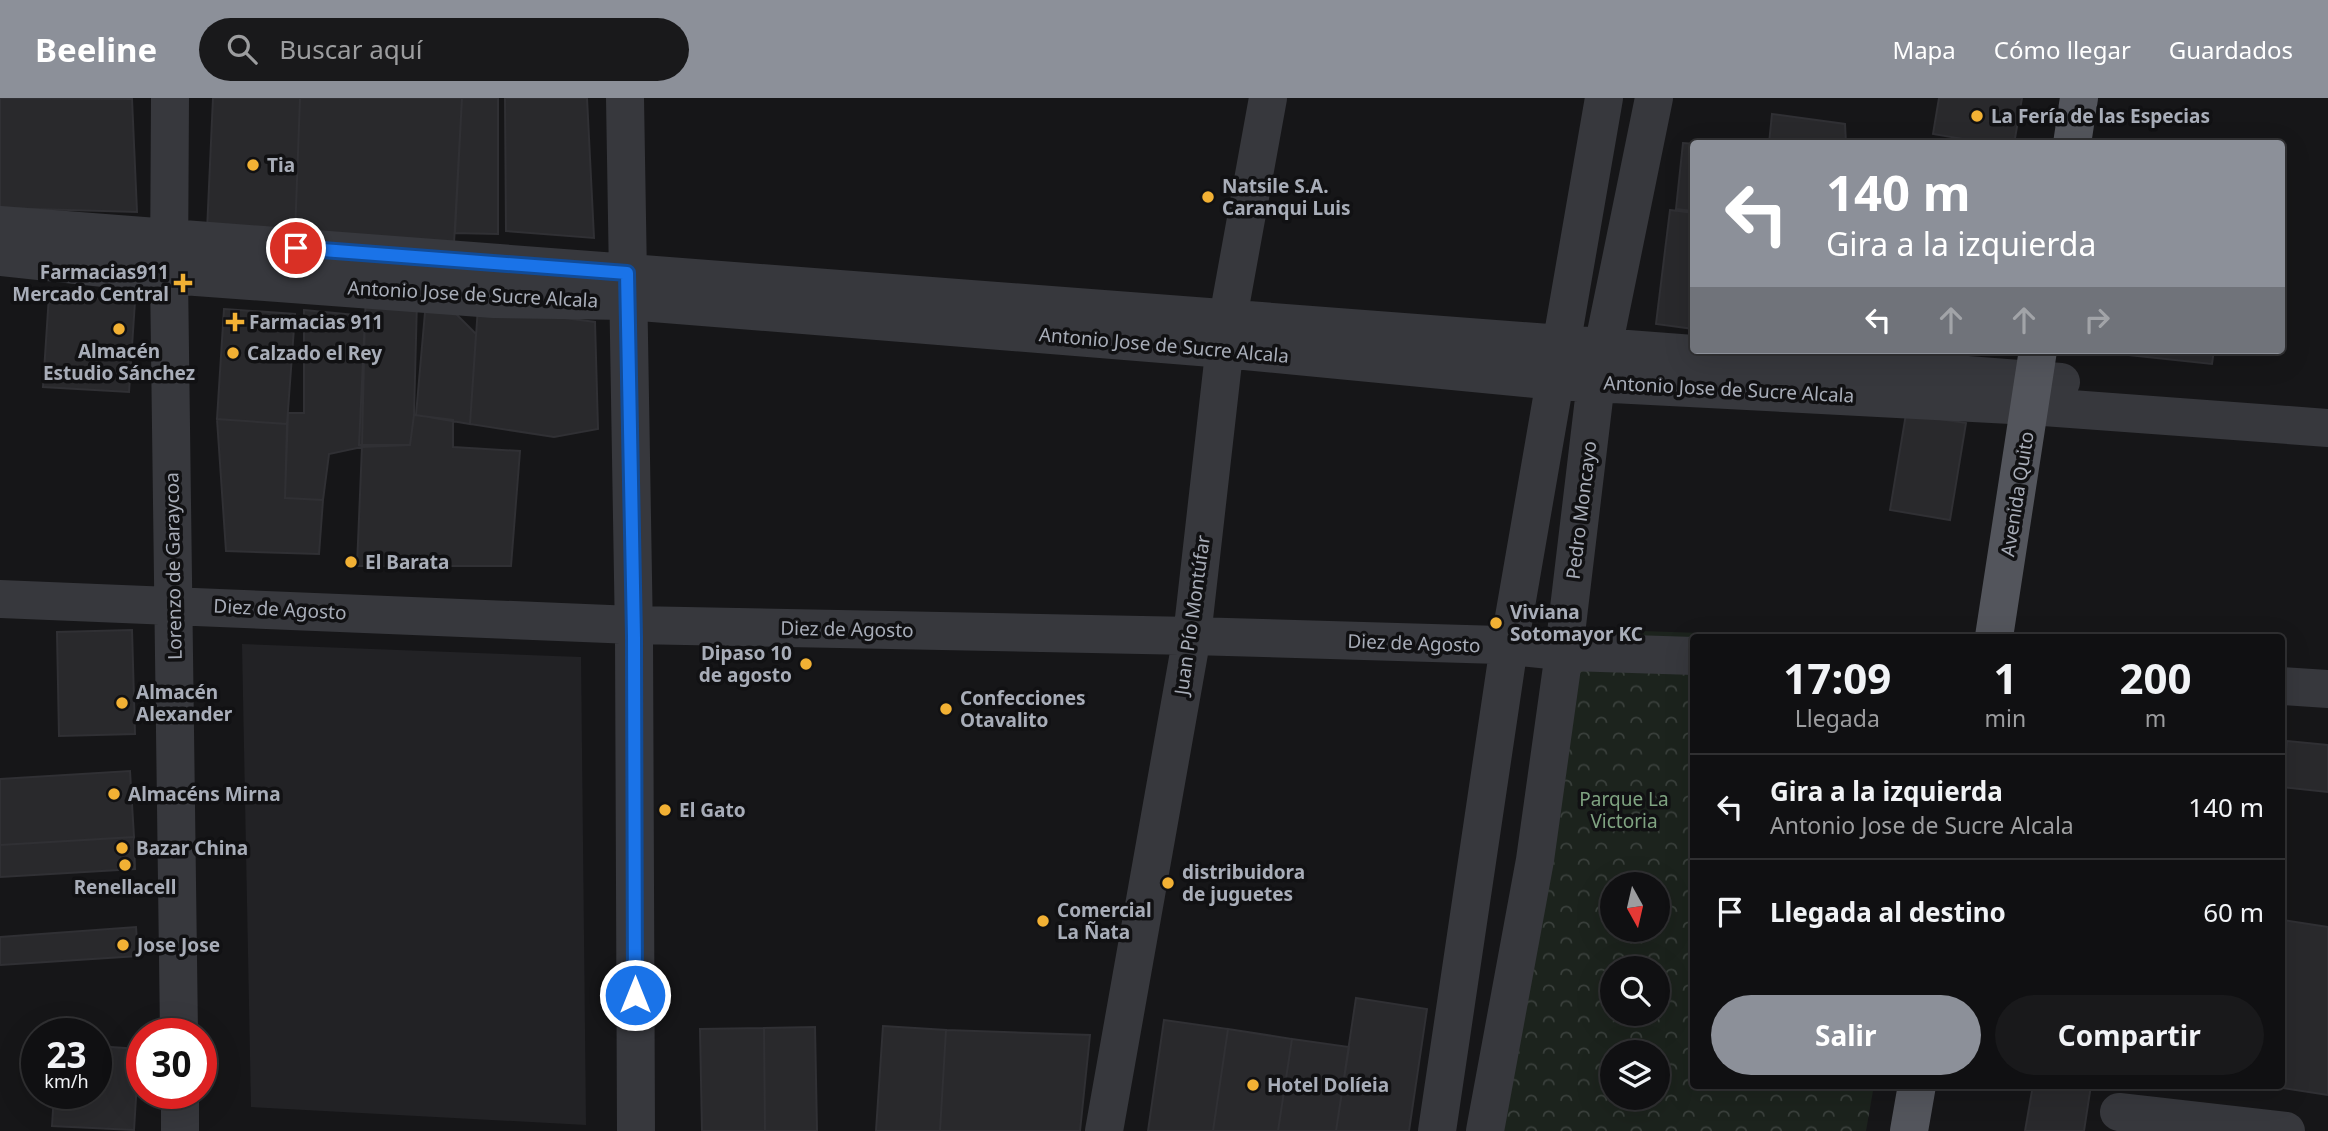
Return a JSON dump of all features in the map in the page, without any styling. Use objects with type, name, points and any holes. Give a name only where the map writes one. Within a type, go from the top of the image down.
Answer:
[{"type":"main road","points":[[2073,140],[2079,98]]},
{"type":"main road","name":"Avenida Quito","points":[[1994,634],[2034,378]]},
{"type":"main road","points":[[1909,1131],[1916,1089]]},
{"type":"street","name":"Lorenzo de Garaycoa","points":[[170,98],[179,1018]]},
{"type":"street","points":[[625,98],[634,625],[636,1131]]},
{"type":"street","name":"Juan Pío Montúfar","points":[[1104,1131],[1192,636],[1226,333],[1268,98]]},
{"type":"street","points":[[1437,1131],[1509,646],[1604,98]]},
{"type":"street","name":"Pedro Moncayo","points":[[1485,1131],[1535,860],[1600,364],[1654,98]]},
{"type":"street","name":"Antonio Jose de Sucre Alcala","points":[[0,225],[170,257],[494,299],[627,287],[1226,333],[1561,344],[1600,364]]},
{"type":"street","name":"Antonio Jose de Sucre Alcala","points":[[0,257],[170,257]]},
{"type":"street","name":"Antonio Jose de Sucre Alcala","points":[[1226,333],[1555,381],[1600,364],[2034,378],[2328,402]]},
{"type":"street","name":"Antonio Jose de Sucre Alcala","points":[[2034,378],[2328,428]]},
{"type":"street","name":"Diez de Agosto","points":[[0,599],[634,625],[1192,636],[1509,646],[1690,656]]},
{"type":"street","points":[[2285,686],[2328,690]]},
{"type":"street","points":[[180,1109],[180,1131]]},
{"type":"street","points":[[2119,1112],[2286,1131]]},
{"type":"shaded area","points":[[242,644],[581,657],[586,1125],[251,1107]]},
{"type":"green space","name":"Parque La Victoria","points":[[1583,629],[1730,634],[1690,634],[1690,1089],[1873,1089],[1866,1131],[1498,1131]]},
{"type":"building","points":[[0,98],[132,99],[137,212],[0,208]]},
{"type":"building","name":"Tia","points":[[213,98],[300,98],[295,235],[207,231]]},
{"type":"building","points":[[300,98],[462,98],[454,243],[295,235]]},
{"type":"building","points":[[462,98],[498,98],[498,234],[455,233]]},
{"type":"building","points":[[505,98],[587,98],[594,238],[506,231]]},
{"type":"building","name":"La Fería de las Especias","points":[[1939,98],[2022,98],[2015,140],[1969,140],[1933,134]]},
{"type":"building","points":[[1772,114],[1845,124],[1846,140],[1769,140]]},
{"type":"building","points":[[1683,143],[1690,144],[1690,211],[1676,209]]},
{"type":"building","points":[[1670,210],[1690,212],[1690,328],[1656,324]]},
{"type":"building","points":[[49,295],[135,301],[129,392],[43,387]]},
{"type":"building","points":[[366,296],[417,300],[414,415],[410,445],[359,445]]},
{"type":"building","points":[[426,301],[445,303],[476,334],[470,424],[416,415]]},
{"type":"building","points":[[478,307],[595,322],[598,429],[554,437],[470,424]]},
{"type":"building","points":[[224,309],[295,314],[287,424],[217,419]]},
{"type":"building","points":[[304,310],[365,316],[362,447],[329,454],[323,500],[285,498],[288,413],[304,413]]},
{"type":"building","points":[[2129,354],[2213,354],[2212,364]]},
{"type":"building","points":[[1906,414],[1966,423],[1950,520],[1890,510]]},
{"type":"building","points":[[414,415],[453,420],[453,447],[520,451],[511,566],[357,566],[362,447],[410,445]]},
{"type":"building","points":[[217,419],[287,424],[285,498],[323,500],[319,554],[226,551]]},
{"type":"building","points":[[132,630],[135,734],[59,736],[57,632]]},
{"type":"building","points":[[2287,741],[2328,745],[2328,792],[2285,787]]},
{"type":"building","points":[[130,771],[134,837],[0,845],[0,779]]},
{"type":"building","points":[[134,837],[135,869],[0,877],[0,845]]},
{"type":"building","points":[[2285,920],[2328,927],[2328,1095],[2285,1088]]},
{"type":"building","points":[[136,927],[138,956],[0,965],[0,937]]},
{"type":"building","points":[[1356,998],[1427,1009],[1409,1131],[1336,1131]]},
{"type":"building","points":[[1164,1020],[1228,1029],[1213,1131],[1148,1131]]},
{"type":"building","points":[[883,1026],[946,1030],[940,1131],[876,1131]]},
{"type":"building","points":[[815,1027],[817,1131],[765,1131],[764,1028]]},
{"type":"building","points":[[764,1028],[765,1131],[702,1131],[700,1029]]},
{"type":"building","name":"Hotel Dolíeia","points":[[1228,1029],[1292,1039],[1278,1131],[1213,1131]]},
{"type":"building","points":[[946,1030],[1090,1035],[1080,1131],[940,1131]]},
{"type":"building","points":[[1292,1039],[1349,1047],[1336,1131],[1278,1131]]},
{"type":"building","points":[[112,1047],[126,1048],[126,1109],[135,1109],[134,1130],[52,1126],[53,1109],[112,1109]]},
{"type":"building","points":[[2032,1089],[2090,1089],[2084,1131],[2025,1131]]},
{"type":"place","name":"La Fería de las Especias","points":[[1977,116]]},
{"type":"place","name":"Tia","points":[[253,165]]},
{"type":"place","name":"Natsile S.A. Caranqui Luis","points":[[1208,197]]},
{"type":"place","name":"Farmacias911 Mercado Central","points":[[183,283]]},
{"type":"place","name":"Farmacias 911","points":[[235,322]]},
{"type":"place","name":"Almacén Estudio Sánchez","points":[[119,329]]},
{"type":"place","name":"Calzado el Rey","points":[[233,353]]},
{"type":"place","name":"El Barata","points":[[351,562]]},
{"type":"place","name":"Viviana Sotomayor KC","points":[[1496,623]]},
{"type":"place","name":"Dipaso 10 de agosto","points":[[806,664]]},
{"type":"place","name":"Almacén Alexander","points":[[122,703]]},
{"type":"place","name":"Confecciones Otavalito","points":[[946,709]]},
{"type":"place","name":"Almacéns Mirna","points":[[114,794]]},
{"type":"place","name":"El Gato","points":[[665,810]]},
{"type":"place","name":"Bazar China","points":[[122,848]]},
{"type":"place","name":"Renellacell","points":[[125,865]]},
{"type":"place","name":"distribuidora de juguetes","points":[[1168,883]]},
{"type":"place","name":"Comercial La Ñata","points":[[1043,921]]},
{"type":"place","name":"Jose Jose","points":[[123,945]]},
{"type":"place","name":"Hotel Dolíeia","points":[[1253,1085]]},
{"type":"route","points":[[296,248],[627,273],[634,637],[635,995]]}]
